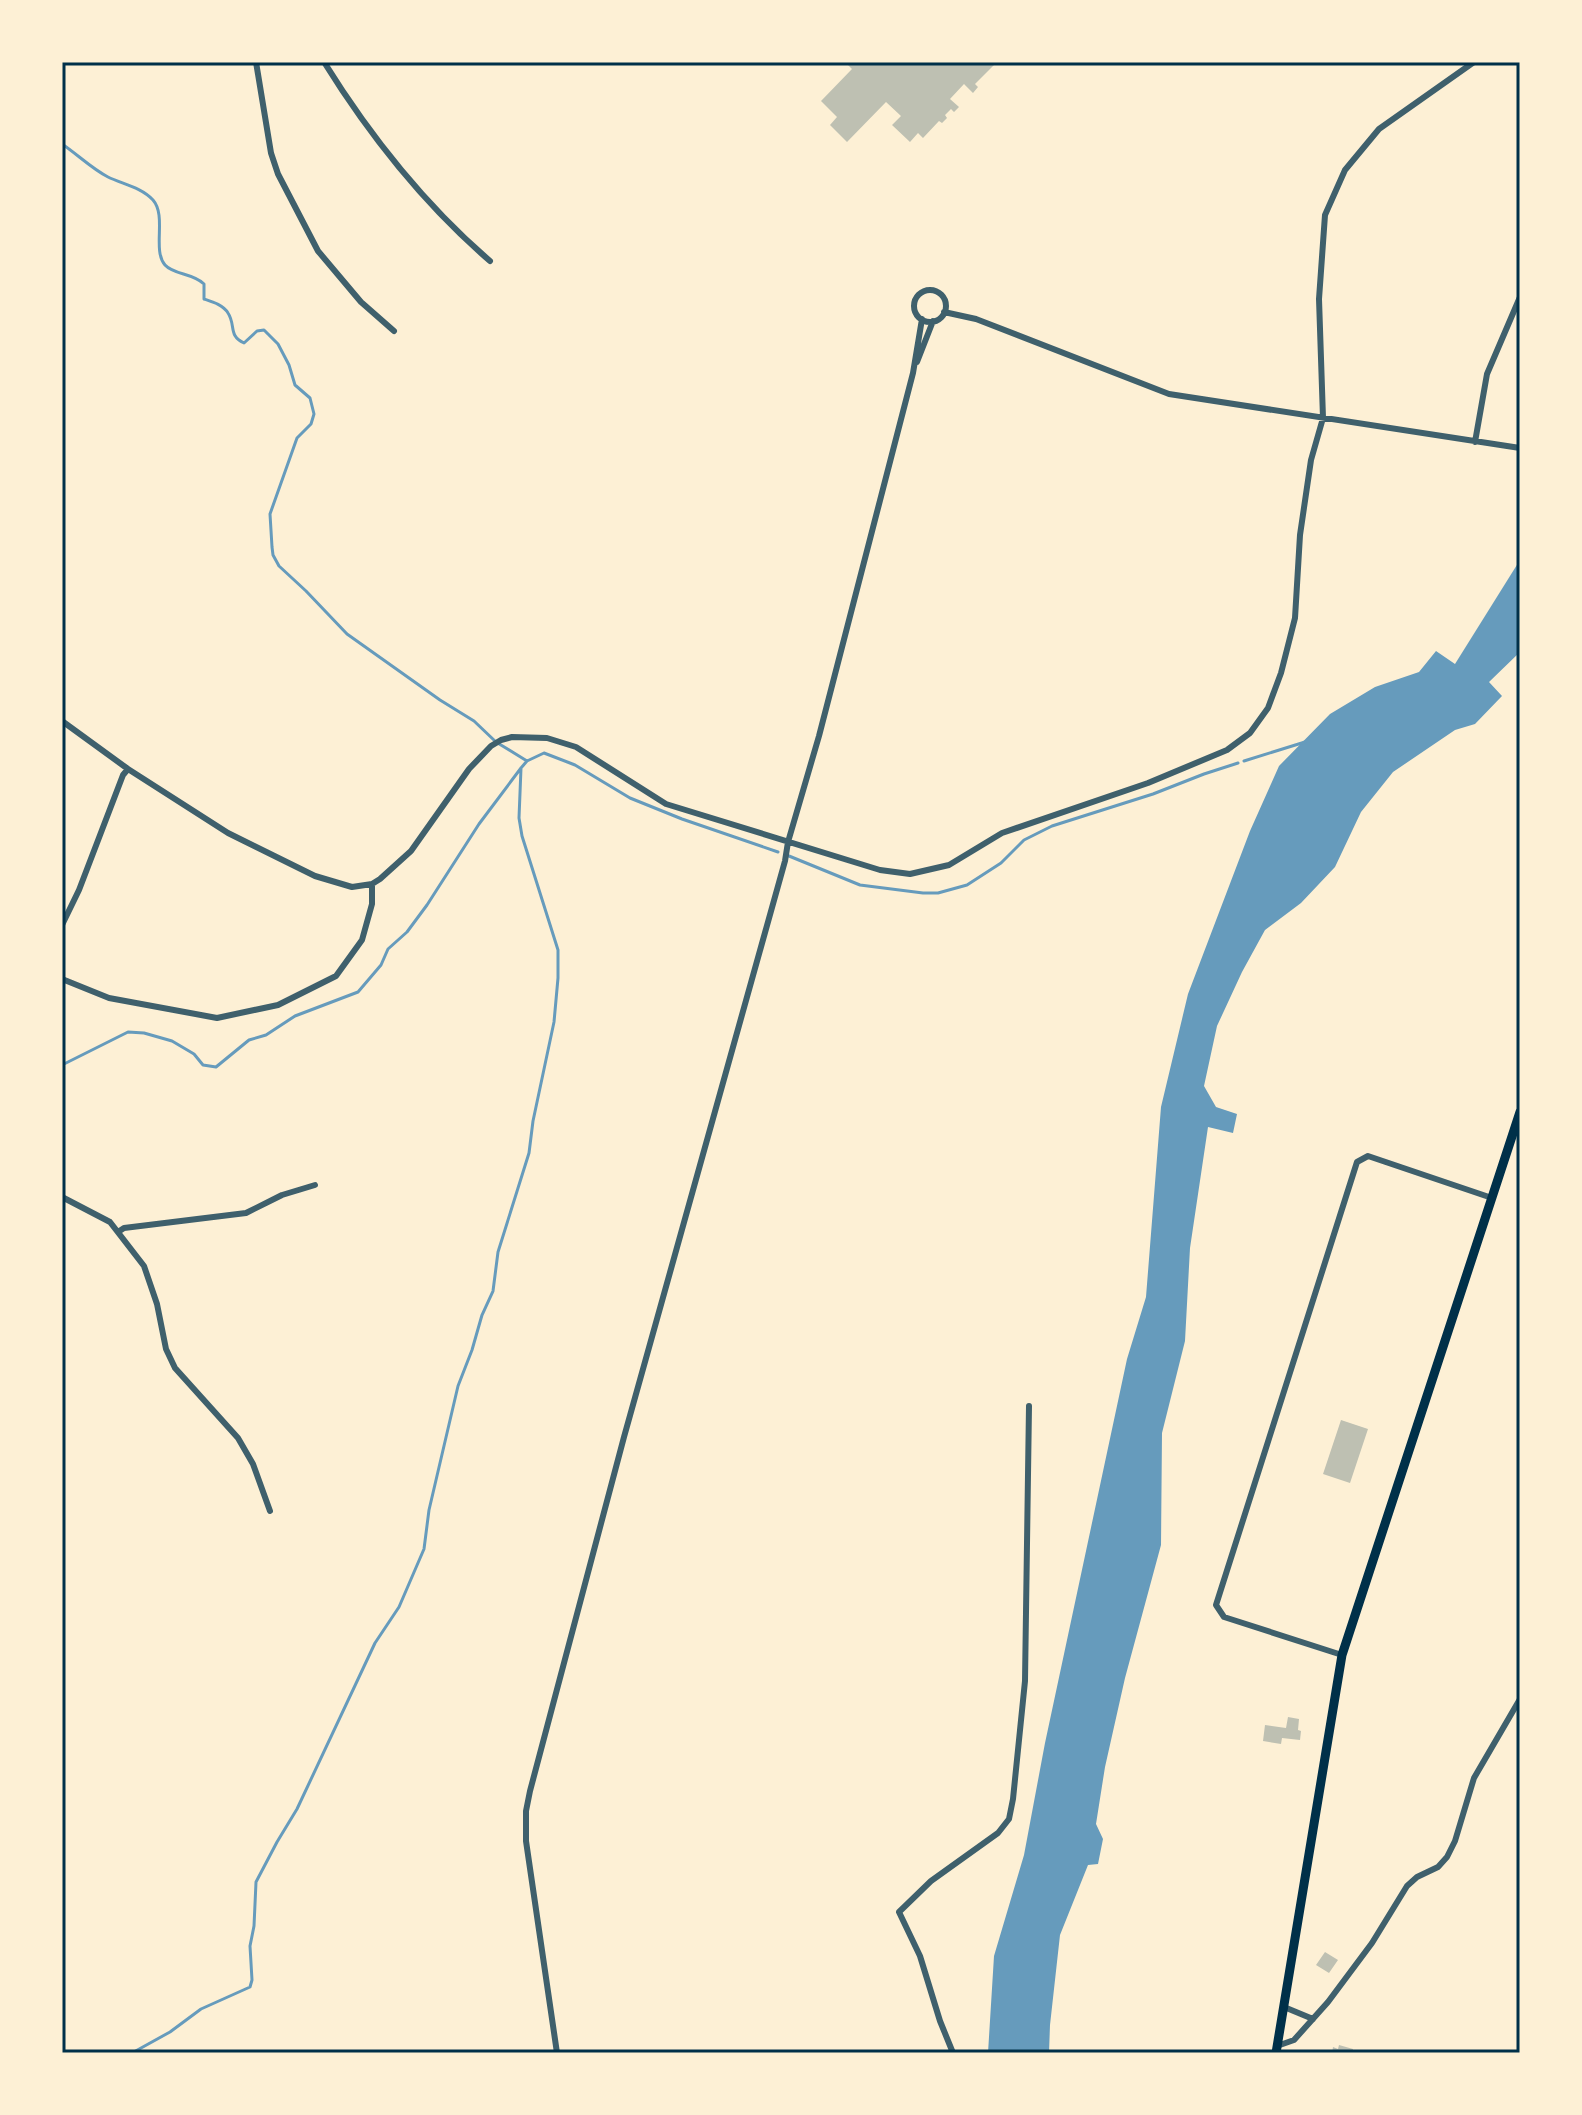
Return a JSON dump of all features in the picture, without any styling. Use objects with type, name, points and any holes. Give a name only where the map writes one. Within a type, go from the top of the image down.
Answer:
[{"type":"main road","points":[[1277,2050],[1342,1655],[1520,1112]]},
{"type":"street","points":[[256,62],[271,153],[278,174],[318,251],[361,302],[394,331]]},
{"type":"street","points":[[324,62],[397,166],[423,196],[490,261]]},
{"type":"street","points":[[62,721],[128,769],[228,833],[315,876],[352,887],[372,884],[411,851],[469,769],[491,746],[512,737],[547,738],[576,747],[666,804],[880,870],[910,874],[949,865],[1002,833],[1161,778],[1227,750],[1250,733],[1268,708],[1295,618],[1300,535],[1311,460],[1323,418],[1319,299],[1325,215],[1345,170],[1379,129],[1474,62]]},
{"type":"street","points":[[913,373],[933,321],[944,312],[943,297],[935,291],[925,291],[915,301],[915,311],[922,319],[933,321]]},
{"type":"street","points":[[1475,442],[1487,374],[1520,297]]},
{"type":"street","points":[[944,312],[976,319],[1169,394],[1519,448]]},
{"type":"street","points":[[557,2053],[526,1841],[528,1801],[624,1437],[819,736],[913,373],[922,319]]},
{"type":"street","points":[[62,925],[128,769]]},
{"type":"street","points":[[62,979],[109,998],[217,1018],[278,1005],[336,976],[362,940],[372,904],[372,884]]},
{"type":"street","points":[[1342,1655],[1224,1617],[1216,1605],[1357,1162],[1368,1156],[1492,1198]]},
{"type":"street","points":[[118,1232],[124,1228],[246,1213],[282,1195],[315,1185]]},
{"type":"street","points":[[62,1197],[110,1222],[144,1266],[157,1304],[166,1349],[175,1368],[238,1438],[253,1464],[270,1511]]},
{"type":"street","points":[[953,2053],[920,1956],[899,1912],[931,1881],[998,1833],[1009,1819],[1025,1681],[1029,1406]]},
{"type":"street","points":[[1277,2050],[1294,2040],[1328,2002],[1372,1943],[1407,1886],[1417,1877],[1438,1867],[1447,1857],[1474,1778],[1520,1701]]},
{"type":"street","points":[[1284,2007],[1313,2019]]},
{"type":"water","points":[[1520,560],[1520,652],[1489,682],[1502,696],[1475,724],[1455,730],[1393,772],[1361,812],[1335,867],[1301,903],[1265,930],[1217,1026],[1204,1086],[1216,1107],[1237,1114],[1233,1133],[1208,1127],[1190,1248],[1185,1341],[1162,1433],[1161,1545],[1105,1767],[1096,1824],[1103,1839],[1098,1864],[1088,1865],[1060,1935],[1049,2053],[988,2053],[994,1956],[1024,1855],[1127,1359],[1146,1297],[1161,1107],[1188,994],[1250,831],[1279,766],[1330,714],[1375,687],[1419,672],[1436,651],[1455,664]]},
{"type":"building","points":[[845,62],[995,64],[975,84],[978,87],[973,93],[964,84],[950,99],[959,107],[954,112],[951,109],[945,115],[947,118],[942,123],[939,121],[923,138],[918,133],[910,142],[892,125],[901,116],[886,102],[847,142],[830,125],[837,117],[821,101],[852,69]]},
{"type":"building","points":[[1341,1420],[1368,1429],[1350,1483],[1323,1474]]},
{"type":"building","points":[[1288,1717],[1299,1719],[1300,1740],[1282,1738],[1281,1744],[1263,1741],[1265,1725],[1286,1728]]},
{"type":"building","points":[[1325,1952],[1338,1960],[1329,1973],[1316,1965]]},
{"type":"building","points":[[1339,2045],[1353,2049],[1352,2053],[1332,2053],[1333,2047],[1338,2049]]},
{"type":"waterway","points":[[62,144],[102,174],[137,189],[153,200],[159,215],[160,251],[165,265],[204,284],[204,299],[226,310],[239,340],[244,343],[257,331],[264,330],[278,344],[295,385],[310,398],[314,414],[311,424],[297,438],[270,514],[273,555],[279,566],[347,634],[527,761]]},
{"type":"waterway","points":[[1244,761],[1305,742]]},
{"type":"waterway","points":[[62,1065],[128,1032],[172,1041],[194,1054],[203,1065],[216,1067],[249,1040],[266,1035],[295,1016],[358,992],[381,965],[388,949],[407,932],[427,905],[479,824],[521,768],[527,761],[544,753],[575,765],[630,798],[778,852]]},
{"type":"waterway","points":[[789,856],[860,885],[938,893],[967,885],[1001,863],[1024,840],[1052,826],[1238,763]]},
{"type":"waterway","points":[[132,2053],[170,2032],[201,2009],[250,1987],[256,1882],[297,1809],[375,1643],[399,1607],[424,1549],[429,1510],[458,1386],[493,1291],[498,1252],[529,1153],[554,1022],[558,950],[522,836],[519,818],[521,768]]}]
